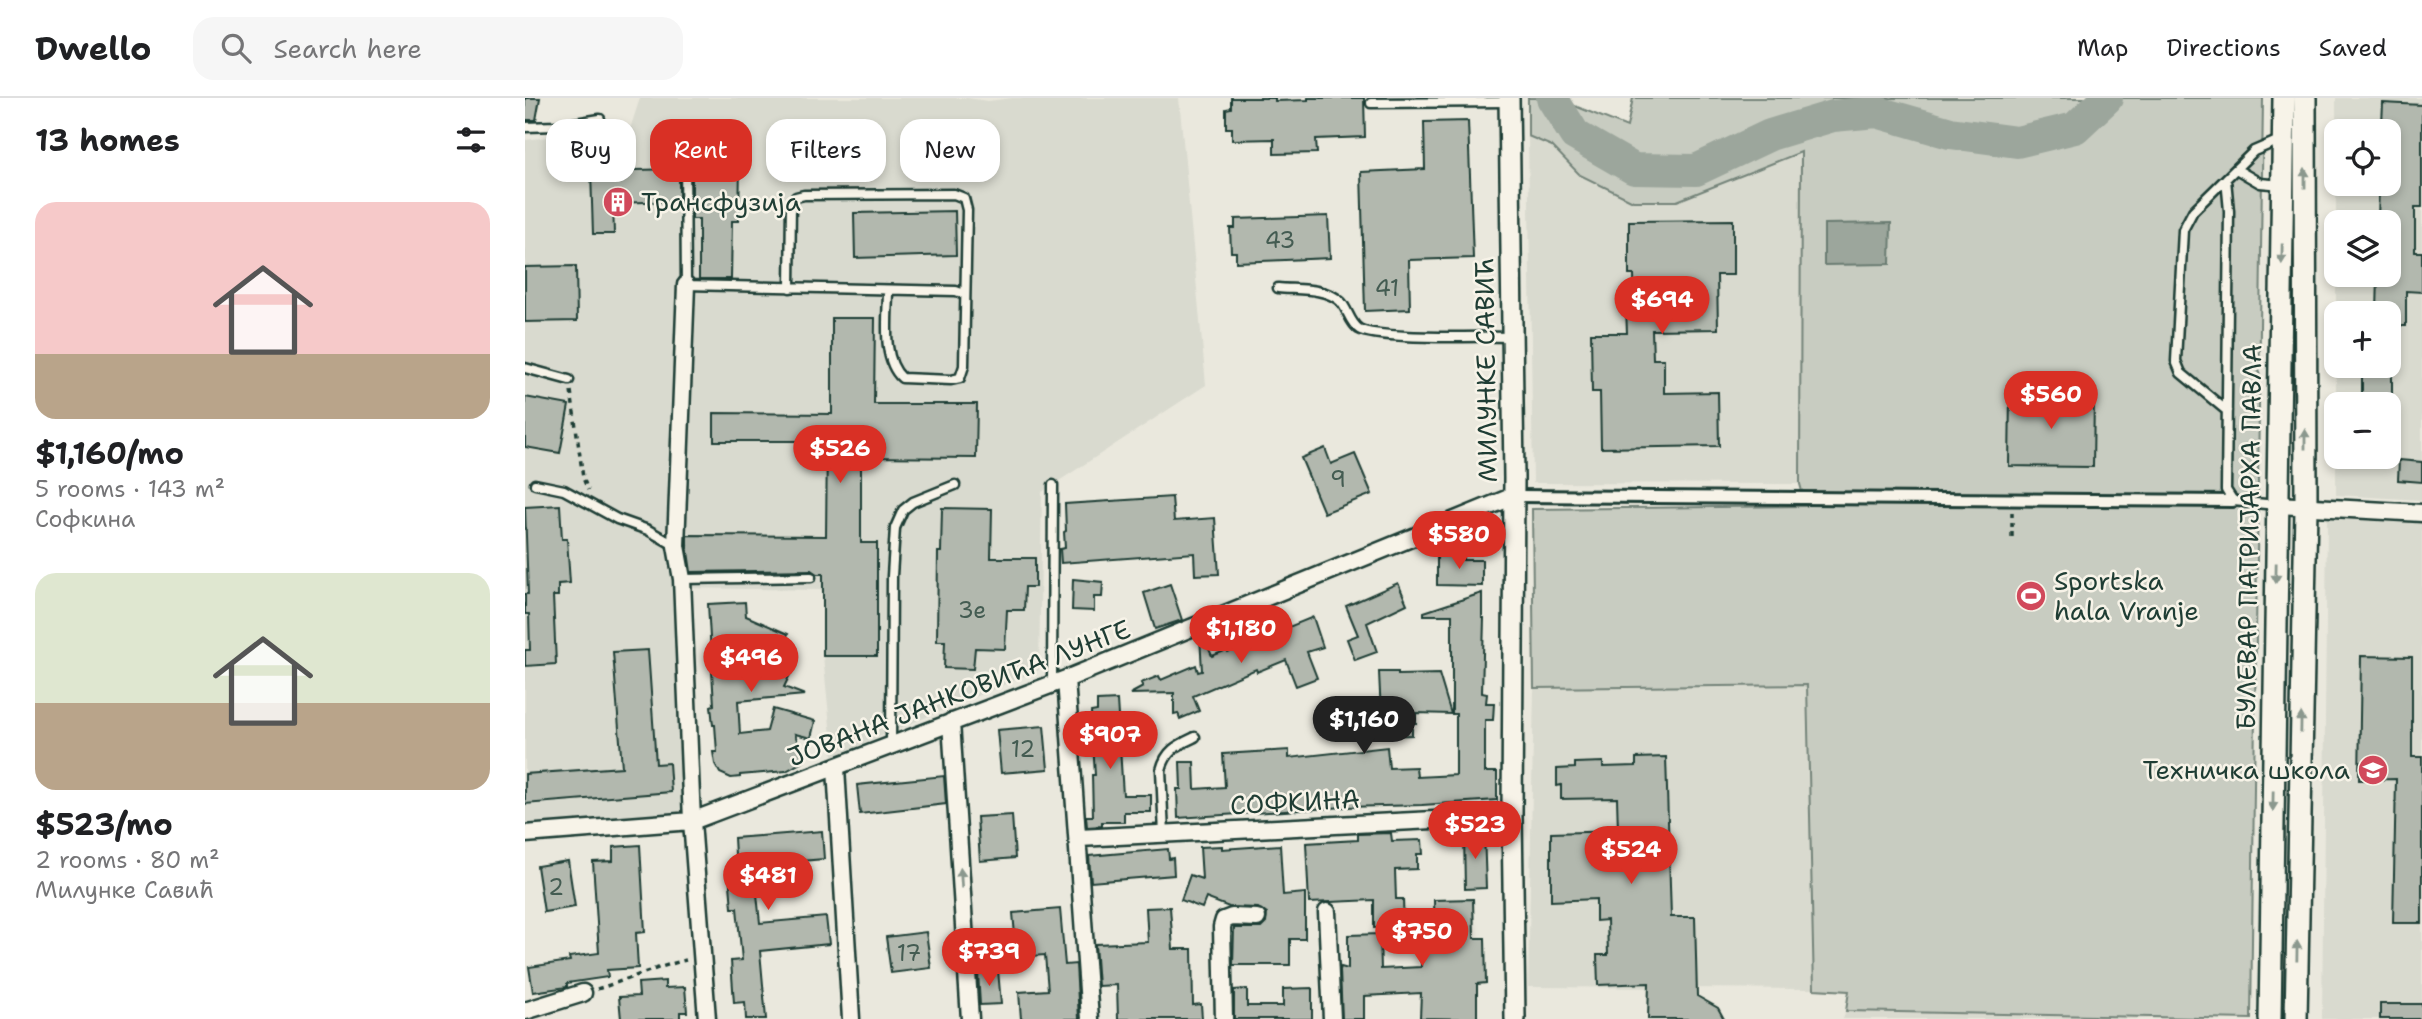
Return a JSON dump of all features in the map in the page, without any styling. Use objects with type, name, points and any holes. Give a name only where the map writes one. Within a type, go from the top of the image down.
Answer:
[{"type":"main road","name":"БУЛЕВАР ПАТРИЈАРХА ПАВЛА","points":[[2270,1019],[2284,98]]},
{"type":"main road","name":"БУЛЕВАР ПАТРИЈАРХА ПАВЛА","points":[[2296,1019],[2306,508],[2305,98]]},
{"type":"street","name":"МИЛУНКЕ САВИЋ","points":[[1509,100],[1514,496],[1515,1019]]},
{"type":"street","points":[[686,285],[676,546],[683,579],[692,821],[707,1019]]},
{"type":"street","points":[[1514,496],[2232,501]]},
{"type":"street","name":"ЈОВАНА ЈАНКОВИЋА ЛУНГЕ","points":[[525,834],[692,821],[1059,681],[1514,496]]},
{"type":"street","points":[[2277,505],[2422,513]]},
{"type":"street","points":[[1059,681],[1079,838],[1090,1019]]},
{"type":"street","points":[[951,722],[970,1019]]},
{"type":"street","points":[[836,768],[851,1019]]},
{"type":"street","name":"СОФКИНА","points":[[1079,838],[1513,816]]},
{"type":"street","points":[[1327,912],[1332,1019]]},
{"type":"street","points":[[1224,1019],[1224,920],[1232,917],[1257,918]]},
{"type":"street","points":[[525,1011],[583,993]]},
{"type":"lane","points":[[1371,103],[1509,100]]},
{"type":"lane","points":[[525,127],[546,126]]},
{"type":"lane","points":[[2227,411],[2181,373],[2176,361],[2183,230],[2193,211],[2254,151],[2285,138]]},
{"type":"lane","points":[[2236,169],[2260,183],[2283,185]]},
{"type":"lane","points":[[2227,179],[2229,211],[2226,490],[2232,501],[2277,505]]},
{"type":"lane","points":[[685,182],[686,285],[956,291],[964,294]]},
{"type":"lane","points":[[790,288],[791,204],[796,197],[954,194],[964,198],[967,210],[964,366],[960,377],[951,380],[902,379],[894,371],[889,352],[888,289]]},
{"type":"lane","points":[[1278,288],[1330,295],[1342,303],[1359,329],[1368,332],[1512,337]]},
{"type":"lane","points":[[525,368],[569,380]]},
{"type":"lane","points":[[535,484],[564,490],[617,519],[648,530],[676,546]]},
{"type":"lane","points":[[891,747],[892,576],[895,528],[903,510],[913,502],[955,485]]},
{"type":"lane","points":[[1053,485],[1059,681]]},
{"type":"lane","points":[[683,579],[811,577]]},
{"type":"lane","points":[[1164,834],[1161,770],[1163,761],[1175,746],[1195,737]]},
{"type":"path","points":[[569,380],[583,478],[594,505]]},
{"type":"path","points":[[2011,500],[2012,538]]},
{"type":"path","points":[[583,993],[632,979],[667,964],[702,957]]},
{"type":"shaded area","points":[[640,98],[967,98],[988,101],[1012,98],[1179,98],[1206,385],[1042,492],[1039,670],[833,756],[823,656],[823,590],[674,588],[684,813],[525,824],[525,140],[546,137],[546,182],[636,182],[636,119],[633,119]]},
{"type":"shaded area","name":"Sportska hala Vranje","points":[[1528,98],[1555,98],[1627,127],[1633,98],[2263,98],[2251,1019],[1846,1011],[1849,991],[1814,989],[1807,685],[1534,688],[1532,509],[1806,506],[1800,484],[1801,152],[1677,201],[1633,201],[1580,175],[1552,146],[1528,136]]},
{"type":"shaded area","points":[[2336,98],[2422,98],[2422,500],[2336,495],[2336,469],[2401,469],[2401,392],[2336,392],[2336,378],[2401,378],[2401,301],[2336,301],[2336,287],[2401,287],[2401,210],[2336,210],[2336,196],[2401,196],[2401,119],[2336,119]]},
{"type":"shaded area","points":[[1528,136],[1552,146],[1580,175],[1801,151],[1800,484],[1533,483]]},
{"type":"shaded area","points":[[1891,223],[1890,264],[1824,265],[1824,224]]},
{"type":"shaded area","name":"Техничка школа","points":[[2327,519],[2422,521],[2422,1019],[2322,1019]]},
{"type":"shaded area","points":[[1808,685],[1814,989],[1528,987],[1534,688]]},
{"type":"shaded area","points":[[1846,1011],[2179,1019],[1843,1019]]},
{"type":"building","points":[[525,98],[540,98],[536,120],[525,120]]},
{"type":"building","points":[[1231,98],[1275,98],[1275,101],[1364,98],[1365,137],[1316,139],[1317,153],[1274,154],[1274,139],[1232,140],[1232,128],[1226,128],[1226,109],[1231,108]]},
{"type":"building","points":[[2383,103],[2422,105],[2422,207],[2415,207],[2415,252],[2422,252],[2422,292],[2406,291],[2406,326],[2401,326],[2401,301],[2377,301],[2378,287],[2401,287],[2401,210],[2378,210],[2379,196],[2401,196],[2401,119],[2382,119]]},
{"type":"building","points":[[1468,121],[1473,258],[1409,260],[1410,309],[1365,311],[1361,172],[1425,169],[1424,122]]},
{"type":"building","name":"Трансфузија","points":[[636,170],[650,170],[650,182],[679,182],[679,201],[613,203],[614,234],[593,234],[591,182],[636,182]]},
{"type":"building","points":[[692,182],[740,182],[739,221],[732,221],[731,279],[699,279],[699,219],[692,219]]},
{"type":"building","points":[[955,211],[956,255],[855,258],[854,213]]},
{"type":"building","points":[[1328,216],[1330,258],[1236,262],[1236,252],[1231,252],[1230,228],[1235,228],[1235,219]]},
{"type":"building","points":[[1733,220],[1733,275],[1717,275],[1718,329],[1652,330],[1653,359],[1664,359],[1664,393],[1718,392],[1719,446],[1601,448],[1600,392],[1592,392],[1591,333],[1627,333],[1626,307],[1635,307],[1634,275],[1629,275],[1629,221]]},
{"type":"building","points":[[576,266],[577,321],[525,322],[525,267]]},
{"type":"building","points":[[832,318],[875,318],[874,404],[977,404],[976,458],[861,457],[861,543],[877,543],[877,656],[823,656],[823,574],[811,570],[691,572],[687,545],[687,535],[826,536],[827,441],[714,441],[714,413],[832,414]]},
{"type":"building","points":[[2362,378],[2392,378],[2392,392],[2362,392]]},
{"type":"building","points":[[2010,395],[2094,396],[2093,467],[2009,466]]},
{"type":"building","points":[[525,397],[569,405],[560,453],[525,447]]},
{"type":"building","points":[[1325,448],[1331,464],[1355,454],[1372,494],[1324,513],[1301,458]]},
{"type":"building","points":[[2401,460],[2422,462],[2422,482],[2398,480]]},
{"type":"building","points":[[1172,497],[1174,521],[1215,518],[1219,574],[1195,575],[1194,553],[1061,563],[1060,549],[1065,548],[1065,504]]},
{"type":"building","points":[[560,505],[562,539],[567,539],[570,583],[558,584],[558,596],[553,596],[556,664],[525,666],[525,650],[530,650],[529,614],[525,614],[525,594],[528,594],[525,507]]},
{"type":"building","points":[[942,508],[992,509],[991,558],[1035,558],[1035,587],[1025,587],[1024,610],[1007,610],[1005,649],[975,648],[973,669],[944,668],[945,641],[937,641],[938,552],[941,552]]},
{"type":"building","points":[[1437,554],[1463,555],[1463,560],[1482,560],[1482,586],[1437,585]]},
{"type":"building","points":[[1073,579],[1103,582],[1102,597],[1094,597],[1094,611],[1072,610]]},
{"type":"building","points":[[1398,583],[1407,604],[1367,623],[1377,652],[1355,660],[1347,639],[1358,635],[1346,606]]},
{"type":"building","points":[[1170,584],[1182,620],[1155,629],[1144,593]]},
{"type":"building","points":[[1482,593],[1482,693],[1487,694],[1486,703],[1494,703],[1493,720],[1485,720],[1485,772],[1497,772],[1497,800],[1178,818],[1180,762],[1194,762],[1195,789],[1225,787],[1223,754],[1289,750],[1289,758],[1387,747],[1389,768],[1416,767],[1417,777],[1456,775],[1456,714],[1452,714],[1452,615],[1424,615],[1424,612]]},
{"type":"building","points":[[745,602],[746,616],[788,634],[779,653],[796,662],[784,687],[805,695],[738,701],[740,734],[767,731],[773,709],[815,721],[811,738],[795,734],[804,761],[786,771],[731,778],[720,773],[713,752],[717,752],[711,706],[714,705],[708,604]]},
{"type":"building","points":[[1313,617],[1323,647],[1307,652],[1317,678],[1296,686],[1286,660],[1257,672],[1256,669],[1193,696],[1199,711],[1180,719],[1178,713],[1174,714],[1174,693],[1130,694],[1143,687],[1141,683],[1159,676],[1161,680],[1196,665],[1198,672],[1202,671],[1200,636],[1203,635],[1212,656]]},
{"type":"building","points":[[648,650],[656,764],[669,763],[671,792],[525,804],[525,774],[622,767],[613,652]]},
{"type":"building","points":[[2361,656],[2412,657],[2412,757],[2422,757],[2422,923],[2393,923],[2396,779],[2359,780]]},
{"type":"building","points":[[1379,672],[1398,672],[1398,675],[1439,674],[1451,714],[1416,713],[1416,723],[1412,723],[1412,735],[1382,736]]},
{"type":"building","points":[[1117,700],[1123,795],[1151,795],[1151,812],[1124,812],[1124,822],[1102,822],[1102,826],[1087,827],[1086,816],[1093,816],[1092,775],[1095,775],[1091,712],[1097,711],[1097,701]]},
{"type":"building","points":[[1044,726],[1048,769],[1001,773],[997,730]]},
{"type":"building","points":[[1666,757],[1671,917],[1695,917],[1697,996],[1718,1008],[1724,1019],[1648,1019],[1649,983],[1598,985],[1597,955],[1608,955],[1607,920],[1596,921],[1596,899],[1551,901],[1551,833],[1618,831],[1617,798],[1561,799],[1561,785],[1557,786],[1557,769],[1575,768],[1575,763],[1603,762],[1603,767],[1636,766],[1636,758]]},
{"type":"building","points":[[944,776],[946,804],[860,814],[857,785]]},
{"type":"building","points":[[1012,815],[1015,858],[980,861],[977,817]]},
{"type":"building","points":[[822,831],[824,859],[754,865],[760,923],[826,917],[829,944],[760,951],[766,1019],[746,1019],[745,1002],[734,1003],[731,961],[742,960],[737,908],[732,908],[729,872],[736,871],[734,838]]},
{"type":"building","points":[[1484,832],[1486,888],[1465,889],[1464,833]]},
{"type":"building","points":[[1391,833],[1392,841],[1422,840],[1423,854],[1417,854],[1417,869],[1395,870],[1396,899],[1403,899],[1404,927],[1374,928],[1374,900],[1309,903],[1306,843],[1358,840],[1358,834]]},
{"type":"building","points":[[640,845],[645,932],[636,933],[638,968],[607,970],[608,977],[567,983],[567,987],[533,992],[529,967],[570,961],[569,957],[599,953],[593,862],[613,861],[613,847]]},
{"type":"building","points":[[1280,845],[1283,895],[1305,893],[1305,939],[1290,939],[1290,965],[1233,965],[1234,928],[1261,928],[1266,923],[1267,914],[1258,908],[1229,907],[1206,898],[1202,908],[1181,900],[1190,875],[1202,879],[1200,847],[1222,846],[1222,849]]},
{"type":"building","points":[[1168,849],[1169,859],[1173,858],[1174,875],[1091,882],[1089,856]]},
{"type":"building","points":[[568,861],[575,907],[544,912],[537,866]]},
{"type":"building","points":[[1473,899],[1474,938],[1485,938],[1486,983],[1477,984],[1477,1019],[1420,1018],[1421,993],[1364,996],[1364,1019],[1342,1019],[1340,970],[1341,967],[1348,969],[1348,935],[1380,934],[1381,969],[1421,967],[1421,941],[1435,941],[1434,900]]},
{"type":"building","points":[[1170,907],[1173,949],[1192,949],[1193,1005],[1201,1004],[1202,1019],[1118,1019],[1117,985],[1098,986],[1095,944],[1148,942],[1146,908]]},
{"type":"building","points":[[1060,909],[1065,965],[1076,964],[1079,1019],[1021,1019],[1019,992],[1048,990],[1045,955],[1017,957],[1013,913]]},
{"type":"building","points":[[926,932],[931,968],[891,973],[886,937]]},
{"type":"building","points":[[998,970],[1001,1004],[980,1005],[978,972]]},
{"type":"building","points":[[665,981],[665,988],[685,987],[687,1012],[680,1012],[680,1019],[621,1019],[619,997],[639,996],[638,983]]},
{"type":"building","points":[[1312,988],[1312,1019],[1234,1019],[1234,990],[1247,989],[1247,1006],[1283,1006],[1283,989]]},
{"type":"building","points":[[2380,1004],[2422,1004],[2422,1019],[2380,1019]]},
{"type":"waterway","points":[[1552,98],[1575,135],[1634,169],[1696,170],[1770,135],[1833,116],[1877,112],[1950,133],[2017,142],[2075,128],[2107,98]]},
{"type":"place","name":"Трансфузија","points":[[618,202]]},
{"type":"place","name":"Sportska hala Vranje","points":[[2031,596]]},
{"type":"place","name":"Техничка школа","points":[[2373,770]]}]
